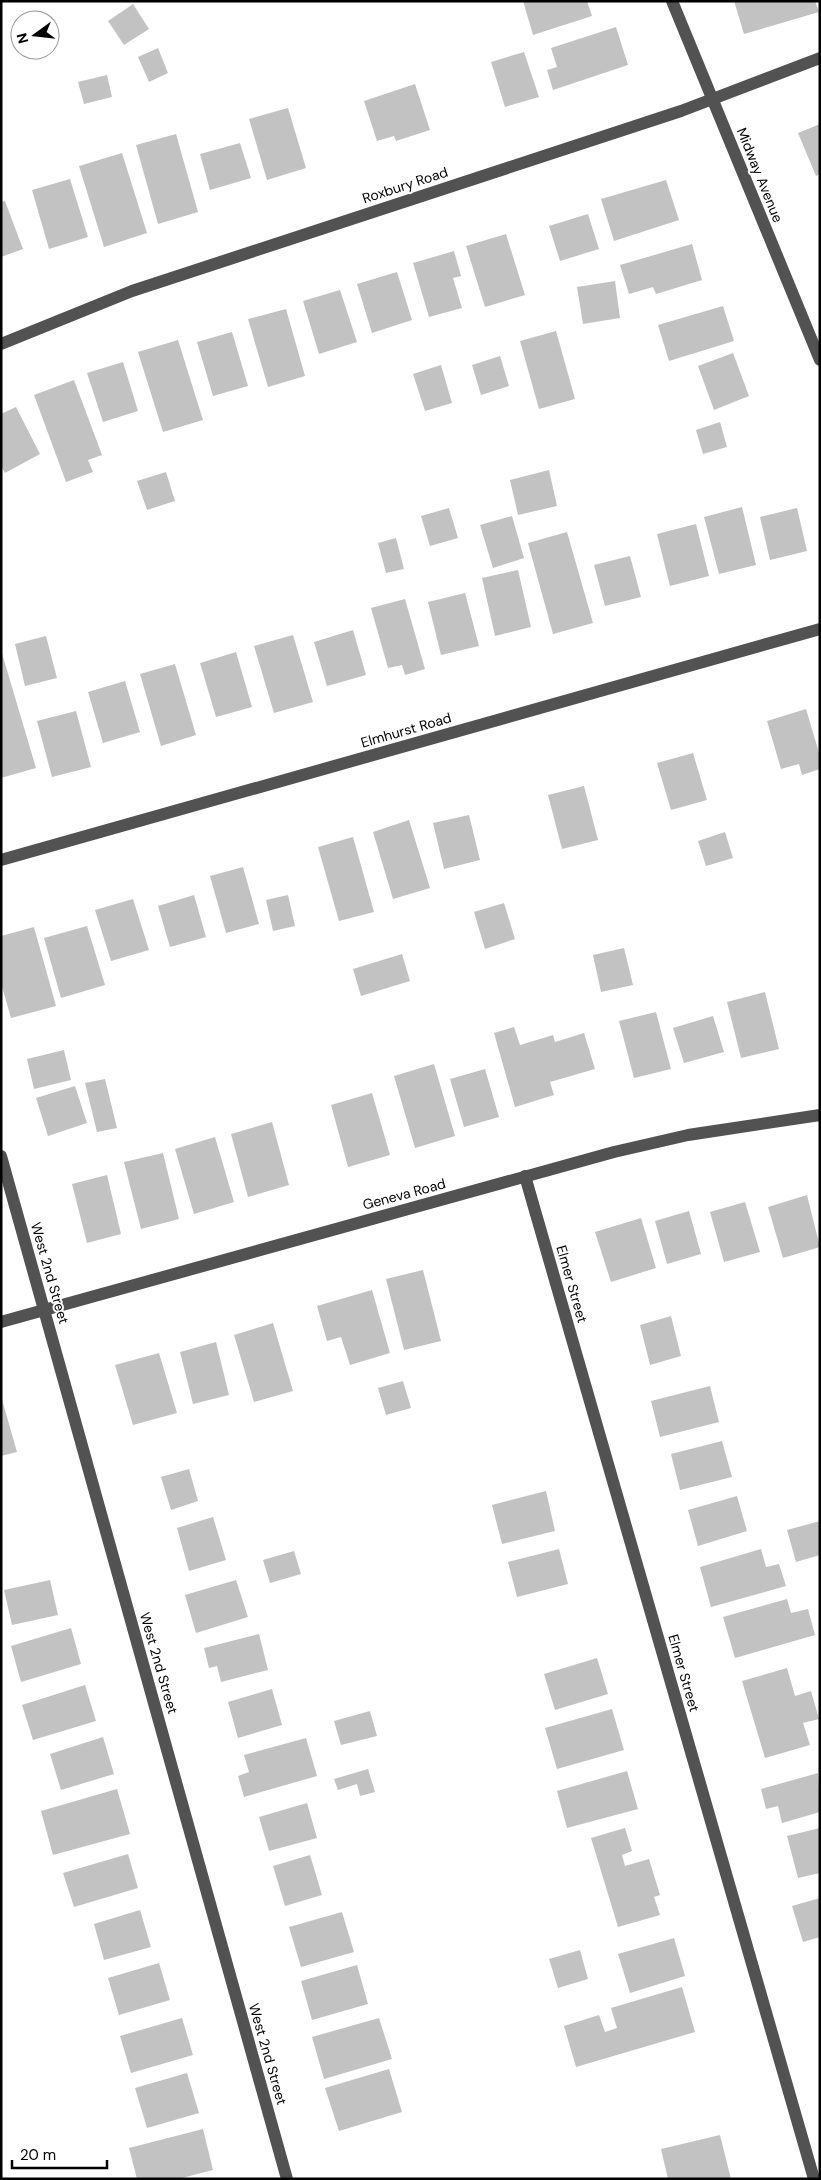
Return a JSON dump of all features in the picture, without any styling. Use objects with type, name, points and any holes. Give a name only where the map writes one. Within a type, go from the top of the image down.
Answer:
[{"type":"street","name":"Midway Avenue","points":[[672,1],[820,360]]},
{"type":"street","name":"Roxbury Road","points":[[1,344],[132,291],[681,111],[820,58]]},
{"type":"street","name":"Elmhurst Road","points":[[1,860],[820,629]]},
{"type":"street","name":"Geneva Road","points":[[1,1322],[614,1152],[688,1135],[820,1116]]},
{"type":"street","name":"West 2nd Street","points":[[1,1156],[287,2179]]},
{"type":"street","name":"Elmer Street","points":[[525,1176],[814,2179]]},
{"type":"building","points":[[523,1],[587,1],[592,16],[533,35]]},
{"type":"building","points":[[734,1],[815,1],[819,12],[744,34]]},
{"type":"building","points":[[133,4],[149,29],[124,45],[108,21]]},
{"type":"building","points":[[616,27],[628,65],[553,90],[547,70],[557,67],[551,48]]},
{"type":"building","points":[[158,48],[168,73],[149,82],[138,57]]},
{"type":"building","points":[[524,52],[539,97],[505,107],[491,62]]},
{"type":"building","points":[[107,75],[112,97],[84,104],[78,82]]},
{"type":"building","points":[[415,84],[430,130],[396,141],[394,136],[377,141],[364,101]]},
{"type":"building","points":[[288,108],[306,168],[267,180],[249,119]]},
{"type":"building","points":[[820,124],[820,174],[816,176],[798,133]]},
{"type":"building","points":[[176,134],[198,212],[158,224],[136,145]]},
{"type":"building","points":[[240,143],[251,178],[210,190],[200,154]]},
{"type":"building","points":[[122,153],[147,233],[104,247],[79,166]]},
{"type":"building","points":[[70,179],[88,237],[49,249],[32,190]]},
{"type":"building","points":[[666,180],[679,220],[614,241],[601,199]]},
{"type":"building","points":[[5,201],[23,249],[1,257],[1,202]]},
{"type":"building","points":[[588,214],[599,249],[560,261],[549,226]]},
{"type":"building","points":[[506,234],[525,295],[485,307],[466,246]]},
{"type":"building","points":[[692,244],[702,280],[656,294],[653,287],[629,294],[620,265]]},
{"type":"building","points":[[454,251],[461,276],[453,278],[462,308],[429,317],[413,263]]},
{"type":"building","points":[[397,272],[412,320],[372,333],[357,284]]},
{"type":"building","points":[[615,281],[620,318],[583,324],[577,287]]},
{"type":"building","points":[[340,290],[357,342],[319,354],[303,301]]},
{"type":"building","points":[[723,306],[734,341],[669,361],[658,325]]},
{"type":"building","points":[[286,309],[305,376],[268,387],[248,319]]},
{"type":"building","points":[[556,331],[575,399],[539,409],[520,341]]},
{"type":"building","points":[[232,332],[248,386],[213,396],[197,342]]},
{"type":"building","points":[[178,340],[203,420],[163,432],[138,352]]},
{"type":"building","points":[[733,353],[749,396],[714,410],[698,366]]},
{"type":"building","points":[[500,356],[509,386],[481,395],[472,365]]},
{"type":"building","points":[[123,362],[138,411],[103,422],[87,373]]},
{"type":"building","points":[[441,365],[452,403],[425,411],[413,374]]},
{"type":"building","points":[[74,380],[102,455],[88,460],[93,472],[66,482],[34,395]]},
{"type":"building","points":[[16,407],[40,454],[5,473],[1,466],[1,414]]},
{"type":"building","points":[[720,422],[727,447],[703,454],[696,430]]},
{"type":"building","points":[[549,470],[557,506],[518,515],[510,480]]},
{"type":"building","points":[[166,472],[175,501],[147,510],[137,481]]},
{"type":"building","points":[[742,507],[756,565],[719,574],[704,517]]},
{"type":"building","points":[[449,508],[458,538],[430,546],[421,516]]},
{"type":"building","points":[[797,508],[807,551],[770,560],[760,517]]},
{"type":"building","points":[[512,516],[524,558],[493,568],[480,525]]},
{"type":"building","points":[[696,524],[709,576],[670,586],[657,534]]},
{"type":"building","points":[[567,532],[593,623],[553,634],[528,543]]},
{"type":"building","points":[[396,538],[404,569],[386,573],[378,543]]},
{"type":"building","points":[[630,556],[641,597],[605,606],[594,565]]},
{"type":"building","points":[[518,570],[531,627],[495,636],[482,578]]},
{"type":"building","points":[[465,593],[479,646],[441,655],[428,602]]},
{"type":"building","points":[[405,599],[425,669],[405,675],[402,665],[388,668],[371,608]]},
{"type":"building","points":[[353,630],[366,675],[327,686],[314,642]]},
{"type":"building","points":[[293,635],[313,702],[274,713],[254,646]]},
{"type":"building","points":[[46,636],[57,678],[25,686],[15,644]]},
{"type":"building","points":[[1,650],[36,768],[1,778]]},
{"type":"building","points":[[236,652],[252,707],[216,717],[200,663]]},
{"type":"building","points":[[175,664],[196,735],[161,746],[140,674]]},
{"type":"building","points":[[125,681],[140,732],[103,743],[88,692]]},
{"type":"building","points":[[806,709],[820,756],[820,769],[802,775],[799,764],[781,769],[767,721]]},
{"type":"building","points":[[76,711],[91,767],[52,777],[37,721]]},
{"type":"building","points":[[693,753],[707,800],[671,810],[657,763]]},
{"type":"building","points":[[584,786],[598,840],[562,849],[548,795]]},
{"type":"building","points":[[469,815],[480,860],[444,869],[433,823]]},
{"type":"building","points":[[409,820],[430,888],[393,899],[373,832]]},
{"type":"building","points":[[725,832],[733,858],[706,866],[698,841]]},
{"type":"building","points":[[353,837],[374,912],[339,921],[318,847]]},
{"type":"building","points":[[243,867],[259,924],[226,933],[210,876]]},
{"type":"building","points":[[194,895],[206,937],[170,947],[158,906]]},
{"type":"building","points":[[288,895],[295,926],[273,931],[266,900]]},
{"type":"building","points":[[133,899],[149,950],[111,961],[95,910]]},
{"type":"building","points":[[504,903],[515,939],[485,949],[474,912]]},
{"type":"building","points":[[87,926],[105,985],[61,998],[44,938]]},
{"type":"building","points":[[34,927],[56,1006],[11,1018],[1,983],[1,936]]},
{"type":"building","points":[[624,948],[633,985],[601,992],[593,955]]},
{"type":"building","points":[[402,954],[410,981],[361,996],[353,969]]},
{"type":"building","points":[[765,992],[779,1049],[741,1058],[727,1002]]},
{"type":"building","points":[[656,1012],[671,1069],[634,1078],[619,1021]]},
{"type":"building","points":[[713,1016],[724,1052],[684,1063],[673,1028]]},
{"type":"building","points":[[514,1027],[520,1045],[553,1035],[555,1042],[584,1033],[595,1069],[550,1082],[554,1095],[515,1107],[494,1033]]},
{"type":"building","points":[[64,1050],[71,1080],[34,1089],[27,1059]]},
{"type":"building","points":[[434,1064],[455,1136],[415,1148],[394,1076]]},
{"type":"building","points":[[485,1069],[499,1117],[464,1127],[450,1079]]},
{"type":"building","points":[[105,1079],[117,1128],[97,1132],[85,1083]]},
{"type":"building","points":[[75,1086],[87,1123],[48,1136],[36,1098]]},
{"type":"building","points":[[372,1093],[390,1155],[348,1167],[331,1105]]},
{"type":"building","points":[[272,1122],[289,1185],[248,1197],[231,1134]]},
{"type":"building","points":[[215,1137],[234,1202],[194,1214],[175,1149]]},
{"type":"building","points":[[163,1153],[179,1219],[141,1229],[124,1162]]},
{"type":"building","points":[[107,1175],[121,1234],[87,1243],[72,1184]]},
{"type":"building","points":[[807,1195],[820,1247],[783,1258],[768,1207]]},
{"type":"building","points":[[745,1202],[760,1252],[724,1262],[710,1212]]},
{"type":"building","points":[[689,1211],[701,1254],[667,1264],[655,1221]]},
{"type":"building","points":[[641,1218],[656,1268],[611,1282],[595,1232]]},
{"type":"building","points":[[423,1270],[441,1341],[404,1350],[386,1279]]},
{"type":"building","points":[[372,1290],[390,1353],[350,1365],[341,1337],[327,1341],[317,1306]]},
{"type":"building","points":[[671,1316],[681,1356],[650,1365],[640,1325]]},
{"type":"building","points":[[273,1323],[293,1391],[254,1402],[234,1335]]},
{"type":"building","points":[[216,1342],[229,1395],[193,1404],[180,1352]]},
{"type":"building","points":[[159,1353],[177,1413],[133,1425],[115,1365]]},
{"type":"building","points":[[403,1381],[411,1408],[386,1415],[378,1388]]},
{"type":"building","points":[[710,1386],[719,1422],[660,1437],[651,1401]]},
{"type":"building","points":[[1,1396],[17,1452],[1,1456]]},
{"type":"building","points":[[722,1441],[732,1477],[680,1490],[671,1454]]},
{"type":"building","points":[[189,1469],[198,1501],[171,1510],[161,1477]]},
{"type":"building","points":[[546,1491],[555,1531],[502,1544],[492,1505]]},
{"type":"building","points":[[737,1496],[747,1531],[698,1546],[688,1510]]},
{"type":"building","points":[[213,1517],[226,1560],[189,1571],[177,1528]]},
{"type":"building","points":[[820,1521],[820,1555],[796,1562],[787,1530]]},
{"type":"building","points":[[559,1549],[568,1584],[517,1597],[508,1562]]},
{"type":"building","points":[[761,1549],[766,1567],[779,1564],[786,1586],[711,1607],[700,1567]]},
{"type":"building","points":[[294,1551],[301,1574],[270,1583],[263,1560]]},
{"type":"building","points":[[50,1580],[58,1615],[12,1625],[4,1590]]},
{"type":"building","points":[[236,1580],[248,1617],[196,1633],[185,1595]]},
{"type":"building","points":[[787,1599],[791,1613],[808,1609],[815,1635],[735,1658],[723,1617]]},
{"type":"building","points":[[71,1628],[81,1664],[21,1682],[11,1646]]},
{"type":"building","points":[[259,1634],[268,1670],[221,1682],[217,1666],[209,1668],[204,1648]]},
{"type":"building","points":[[597,1658],[608,1694],[555,1710],[544,1674]]},
{"type":"building","points":[[787,1668],[795,1696],[811,1691],[819,1719],[803,1723],[810,1745],[765,1758],[742,1681]]},
{"type":"building","points":[[85,1685],[96,1721],[33,1740],[22,1705]]},
{"type":"building","points":[[272,1689],[282,1725],[238,1738],[228,1702]]},
{"type":"building","points":[[612,1709],[624,1750],[557,1769],[545,1728]]},
{"type":"building","points":[[370,1711],[377,1736],[341,1745],[334,1721]]},
{"type":"building","points":[[103,1737],[114,1774],[61,1790],[50,1754]]},
{"type":"building","points":[[306,1738],[317,1776],[244,1797],[238,1776],[249,1772],[244,1755]]},
{"type":"building","points":[[368,1769],[375,1792],[360,1796],[357,1784],[338,1790],[334,1779]]},
{"type":"building","points":[[627,1771],[638,1809],[567,1828],[557,1791]]},
{"type":"building","points":[[818,1773],[820,1812],[782,1823],[778,1806],[766,1809],[761,1789]]},
{"type":"building","points":[[117,1789],[130,1834],[53,1855],[41,1811]]},
{"type":"building","points":[[307,1803],[317,1838],[269,1851],[259,1817]]},
{"type":"building","points":[[625,1828],[632,1851],[622,1855],[625,1866],[649,1859],[660,1895],[654,1897],[660,1915],[618,1927],[591,1838]]},
{"type":"building","points":[[820,1828],[820,1873],[798,1878],[787,1836]]},
{"type":"building","points":[[128,1854],[138,1888],[74,1907],[63,1873]]},
{"type":"building","points":[[310,1855],[322,1895],[285,1906],[273,1866]]},
{"type":"building","points":[[820,1898],[820,1937],[803,1942],[792,1906]]},
{"type":"building","points":[[140,1910],[151,1947],[104,1960],[94,1924]]},
{"type":"building","points":[[342,1912],[354,1952],[301,1967],[289,1927]]},
{"type":"building","points":[[674,1938],[685,1976],[630,1993],[618,1954]]},
{"type":"building","points":[[580,1950],[588,1979],[558,1988],[549,1959]]},
{"type":"building","points":[[159,1963],[170,2000],[119,2015],[108,1978]]},
{"type":"building","points":[[357,1965],[368,2004],[312,2020],[301,1981]]},
{"type":"building","points":[[682,1987],[695,2032],[576,2067],[564,2026],[599,2015],[605,2032],[617,2028],[611,2008]]},
{"type":"building","points":[[182,2018],[193,2055],[131,2073],[120,2036]]},
{"type":"building","points":[[379,2018],[392,2059],[324,2079],[312,2037]]},
{"type":"building","points":[[389,2069],[402,2112],[339,2131],[325,2088]]},
{"type":"building","points":[[187,2073],[199,2113],[147,2128],[135,2088]]},
{"type":"building","points":[[203,2129],[213,2170],[178,2179],[137,2179],[129,2148]]},
{"type":"building","points":[[720,2135],[731,2179],[668,2179],[661,2149]]}]
